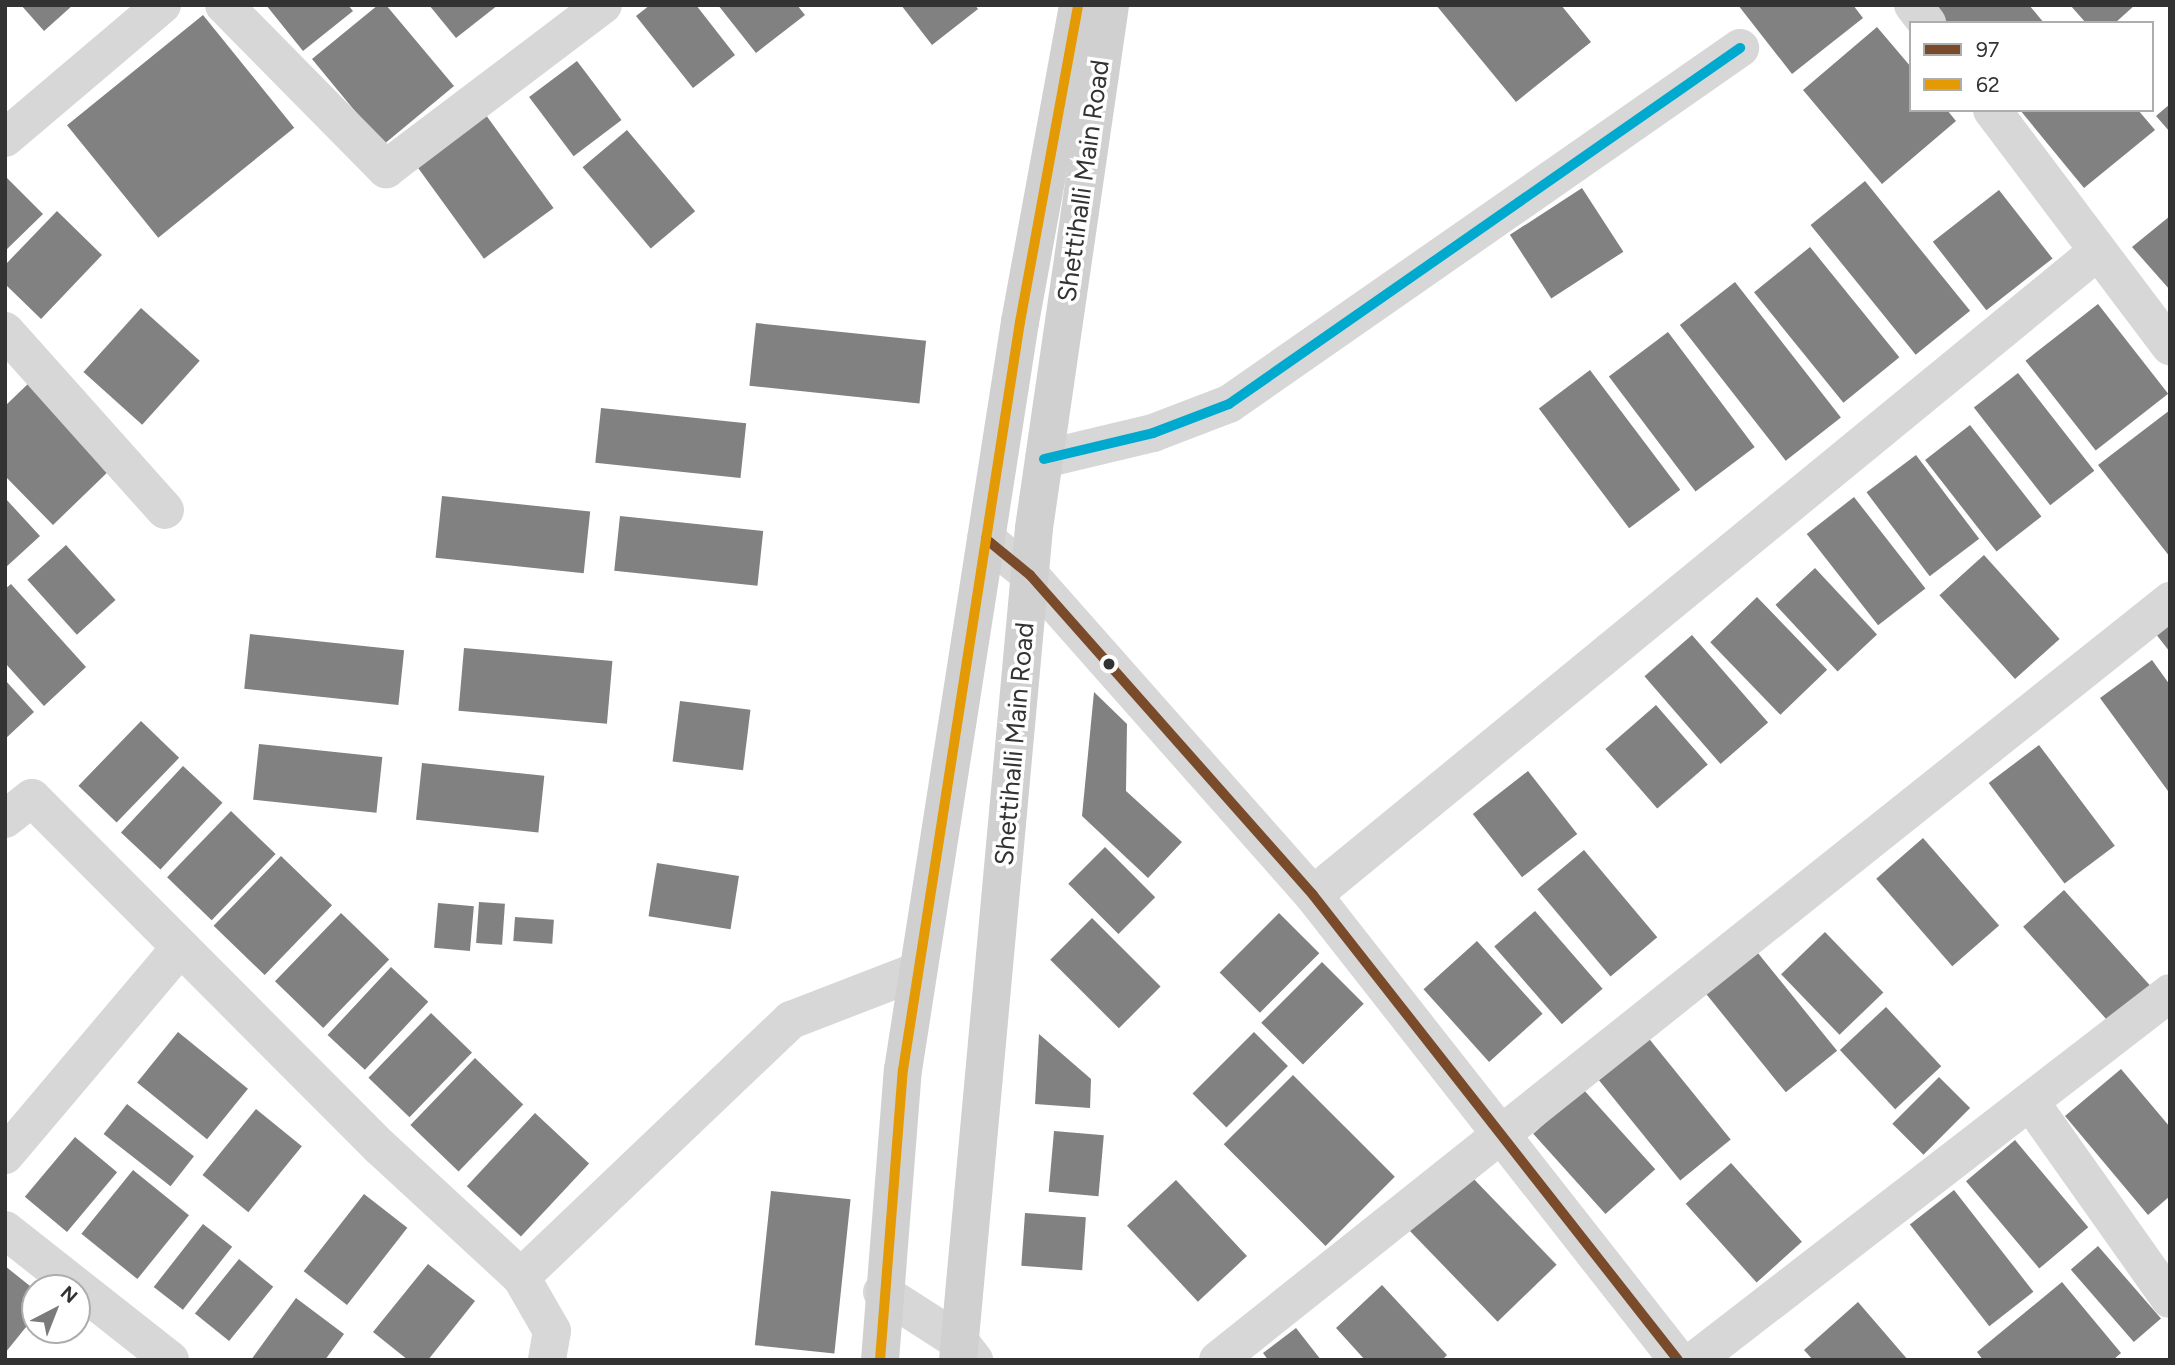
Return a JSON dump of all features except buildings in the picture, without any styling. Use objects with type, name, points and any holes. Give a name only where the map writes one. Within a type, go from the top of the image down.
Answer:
[{"type":"main road","name":"Shettihalli Main Road","points":[[880,1360],[882,1292],[903,1070],[986,539],[1078,5]]},
{"type":"main road","name":"Shettihalli Main Road","points":[[964,1354],[1030,575],[1044,459],[1110,5]]},
{"type":"street","points":[[5,138],[162,5]]},
{"type":"street","points":[[224,5],[386,169],[603,5]]},
{"type":"street","points":[[1913,5],[1925,21]]},
{"type":"street","points":[[1044,459],[1153,433],[1230,404],[1740,48]]},
{"type":"street","points":[[1994,112],[2170,346]]},
{"type":"street","points":[[1313,895],[2098,251]]},
{"type":"street","points":[[5,331],[165,510]]},
{"type":"street","points":[[986,539],[1030,575],[1313,895],[1499,1136],[1678,1360]]},
{"type":"street","points":[[1218,1360],[2170,601]]},
{"type":"street","points":[[5,819],[32,798],[380,1147],[521,1277],[552,1331],[547,1360]]},
{"type":"street","points":[[5,1155],[181,947]]},
{"type":"street","points":[[521,1277],[791,1020],[918,971]]},
{"type":"street","points":[[1695,1360],[2170,993]]},
{"type":"street","points":[[2031,1103],[2170,1299]]},
{"type":"street","points":[[5,1230],[170,1360]]},
{"type":"street","points":[[882,1292],[964,1354]]},
{"type":"transit line","name":"62","points":[[880,1360],[903,1070],[1020,322],[1078,5]]},
{"type":"transit line","points":[[1044,459],[1153,433],[1229,404],[1740,48]]},
{"type":"transit line","name":"97","points":[[986,539],[1030,575],[1313,895],[1678,1360]]}]
